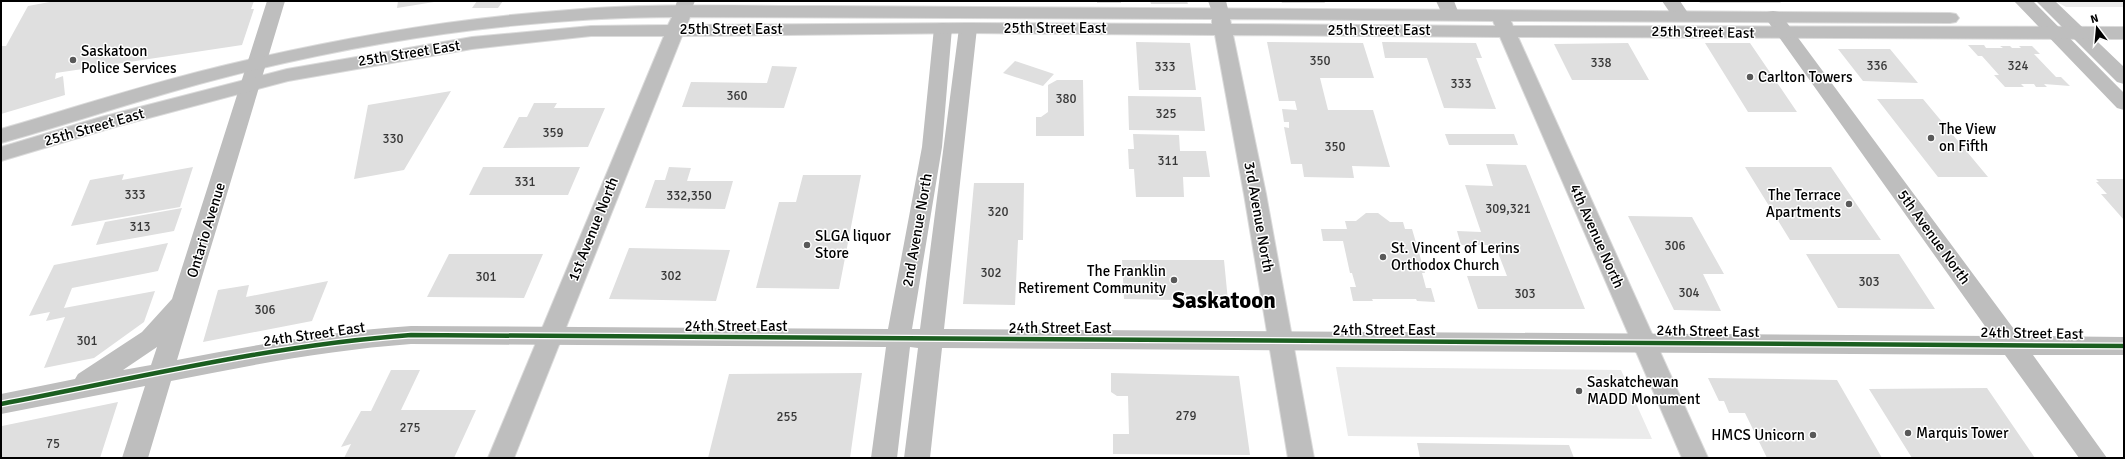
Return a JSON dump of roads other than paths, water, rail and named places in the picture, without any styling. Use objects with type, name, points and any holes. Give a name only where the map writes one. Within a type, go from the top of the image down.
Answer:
[{"type":"main road","name":"Ontario Avenue","points":[[135,458],[252,83],[276,1]]},
{"type":"main road","points":[[2023,1],[2043,9],[2124,104]]},
{"type":"main road","name":"25th Street East","points":[[1,136],[164,88],[258,63],[409,34],[568,15],[1220,14],[1447,8],[1503,23],[1676,8],[1779,25],[2043,9]]},
{"type":"main road","name":"25th Street East","points":[[1,154],[108,122],[252,83],[342,64],[472,42],[591,31],[681,14]]},
{"type":"main road","name":"1st Avenue North","points":[[501,458],[681,14]]},
{"type":"main road","name":"2nd Avenue North","points":[[884,458],[899,339],[932,147],[944,14]]},
{"type":"main road","name":"2nd Avenue North","points":[[917,458],[970,14]]},
{"type":"main road","name":"25th Street East","points":[[1220,14],[1503,23],[1779,25],[2059,26],[2124,18]]},
{"type":"main road","name":"3rd Avenue North","points":[[1220,14],[1301,458]]},
{"type":"main road","name":"4th Avenue North","points":[[1503,23],[1695,458]]},
{"type":"main road","name":"5th Avenue North","points":[[1779,25],[2094,458]]},
{"type":"main road","points":[[2059,26],[2078,33],[2124,33]]},
{"type":"main road","points":[[2078,33],[2124,78]]},
{"type":"main road","points":[[74,388],[136,350],[150,339],[184,301]]},
{"type":"main road","name":"24th Street East","points":[[1,404],[74,388],[273,351],[354,339],[411,335],[1281,342],[1830,345],[2012,344],[2124,346]]},
{"type":"place","name":"Saskatoon Police Services","points":[[73,60]]},
{"type":"place","name":"Carlton Towers","points":[[1750,77]]},
{"type":"place","name":"The View on Fifth","points":[[1931,138]]},
{"type":"place","name":"The Terrace Apartments","points":[[1849,204]]},
{"type":"place","name":"SLGA liquor Store","points":[[807,245]]},
{"type":"place","name":"St. Vincent of Lerins Orthodox Church","points":[[1383,257]]},
{"type":"place","name":"The Franklin Retirement Community","points":[[1174,280]]},
{"type":"place","name":"Saskatchewan MADD Monument","points":[[1579,391]]},
{"type":"place","name":"Marquis Tower","points":[[1908,433]]},
{"type":"place","name":"HMCS Unicorn","points":[[1813,435]]},
{"type":"district","name":"Saskatoon","points":[[1224,300]]}]
